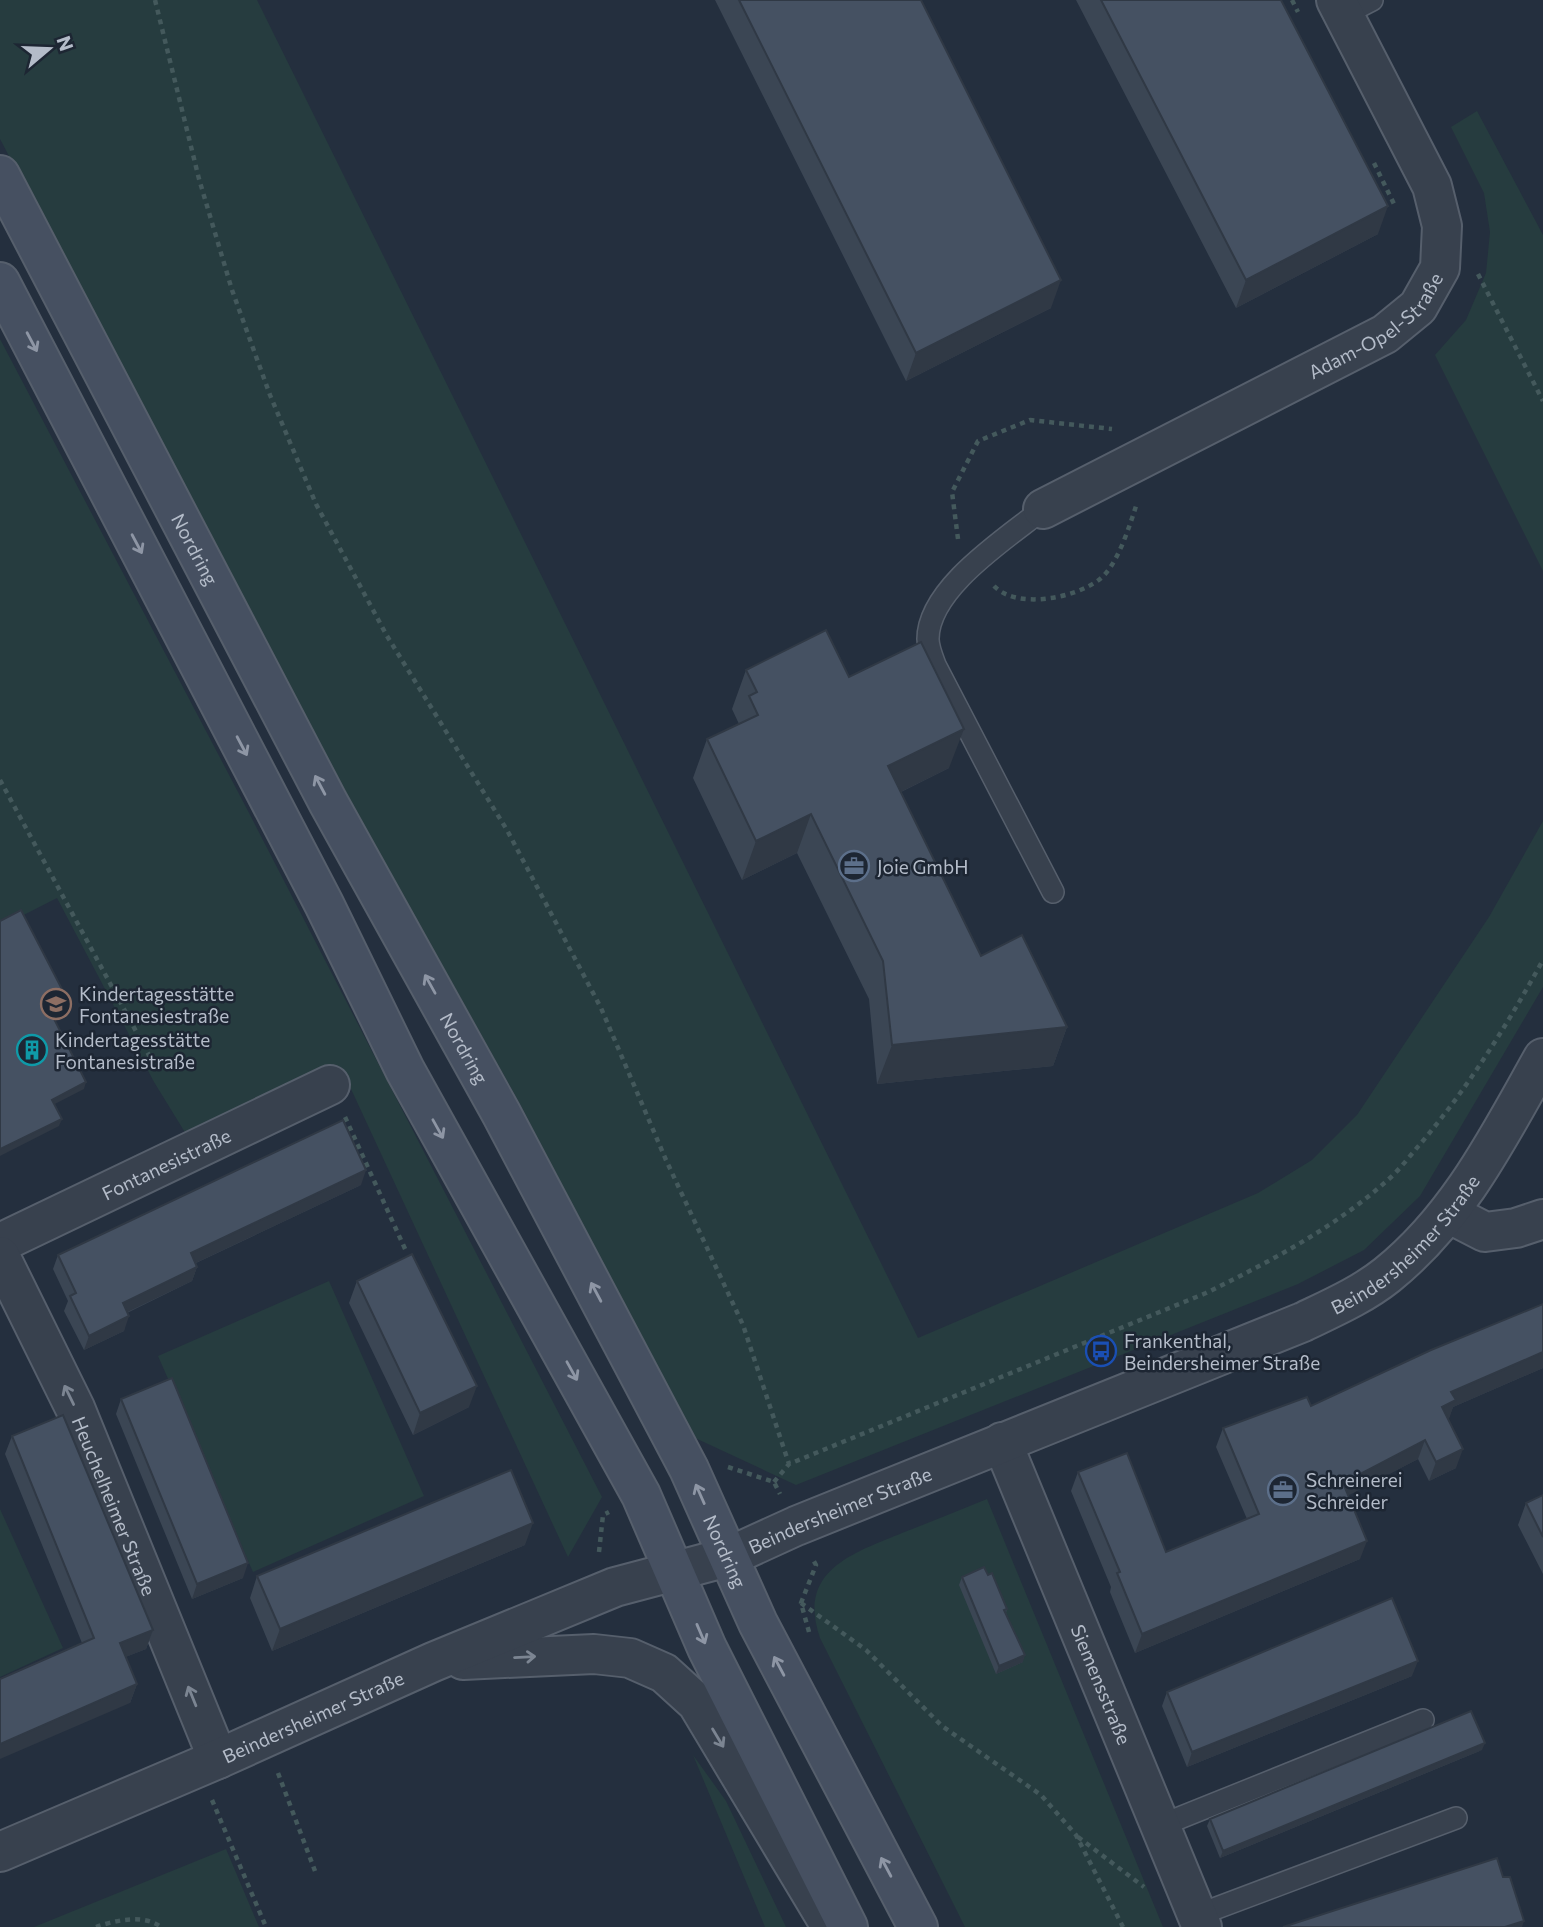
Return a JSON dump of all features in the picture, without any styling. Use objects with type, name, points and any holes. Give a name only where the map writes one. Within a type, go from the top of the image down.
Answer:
[{"type":"main road","name":"Nordring","points":[[0,174],[328,802],[501,1113],[689,1469],[770,1647],[918,1927]]},
{"type":"main road","points":[[0,282],[324,904],[405,1070],[641,1495],[707,1648],[848,1927]]},
{"type":"street","name":"Adam-Opel-Straße","points":[[1043,509],[1385,334],[1418,307],[1440,268],[1440,216],[1432,186],[1351,5]]},
{"type":"street","name":"Beindersheimer Straße","points":[[0,1852],[433,1662],[615,1587],[728,1556],[1002,1441],[1303,1322],[1348,1301],[1386,1276],[1419,1246],[1470,1187],[1543,1058]]},
{"type":"street","name":"Fontanesistraße","points":[[0,1243],[330,1085]]},
{"type":"street","points":[[1448,1213],[1485,1232],[1516,1228],[1543,1219]]},
{"type":"street","name":"Heuchelheimer Straße","points":[[0,1256],[75,1408],[208,1763]]},
{"type":"street","name":"Siemensstraße","points":[[1002,1441],[1195,1909]]},
{"type":"street","points":[[433,1662],[594,1654],[630,1658],[664,1673],[697,1703],[832,1927]]},
{"type":"lane","points":[[1043,509],[973,566],[943,598],[931,620],[928,641],[935,665],[1053,892]]},
{"type":"lane","points":[[1162,1825],[1423,1720]]},
{"type":"lane","points":[[1195,1909],[1456,1818]]},
{"type":"path","points":[[155,0],[198,179],[232,290],[270,395],[316,504],[387,636],[507,830],[601,1008],[666,1160],[743,1325],[789,1464]]},
{"type":"path","points":[[1292,0],[1304,24]]},
{"type":"path","points":[[1372,160],[1397,209]]},
{"type":"path","points":[[1471,284],[1477,272],[1543,401]]},
{"type":"path","points":[[1121,424],[1109,430],[1030,420],[978,441],[952,492],[960,552],[1002,594],[1048,601],[1101,579],[1127,535],[1137,503]]},
{"type":"path","points":[[0,780],[150,1059]]},
{"type":"path","points":[[774,1482],[789,1464],[1206,1293],[1267,1263],[1328,1226],[1392,1177],[1450,1109],[1499,1041],[1543,960]]},
{"type":"path","points":[[330,1085],[406,1251]]},
{"type":"path","points":[[802,1603],[866,1650],[942,1726],[1041,1795],[1076,1835],[1156,1896],[1195,1909]]},
{"type":"path","points":[[264,1738],[315,1871]]},
{"type":"path","points":[[208,1763],[266,1927]]},
{"type":"path","points":[[1076,1835],[1123,1927]]},
{"type":"path","points":[[96,1927],[113,1922],[152,1920],[162,1927]]},
{"type":"green space","points":[[0,0],[257,0],[918,1338],[1258,1193],[1312,1160],[1357,1115],[1489,917],[1543,821],[1543,987],[1420,1196],[1364,1250],[1298,1284],[796,1485],[693,1437],[520,1104],[345,792],[0,139]]},
{"type":"green space","points":[[1477,111],[1543,235],[1543,571],[1435,355],[1466,320],[1486,273],[1490,232],[1484,193],[1451,127]]},
{"type":"green space","points":[[0,339],[248,811],[602,1497],[568,1557],[351,1089],[202,1160],[154,1082],[57,898],[0,927]]},
{"type":"green space","points":[[329,1281],[424,1496],[253,1572],[158,1356]]},
{"type":"green space","points":[[987,1499],[1163,1927],[965,1927],[820,1638],[815,1615],[816,1596],[822,1581],[833,1568],[864,1549]]},
{"type":"green space","points":[[0,1509],[63,1648],[0,1677]]},
{"type":"green space","points":[[693,1755],[726,1801],[786,1927],[765,1927]]},
{"type":"green space","points":[[226,1849],[259,1927],[34,1927]]},
{"type":"building","points":[[739,0],[921,0],[1061,280],[916,353]]},
{"type":"building","points":[[1101,0],[1281,0],[1388,206],[1246,280]]},
{"type":"building","name":"Joie GmbH","points":[[826,630],[849,677],[921,642],[964,729],[888,766],[981,956],[1022,935],[1067,1027],[892,1045],[883,961],[811,814],[756,841],[707,739],[758,715],[749,696],[757,692],[746,670]]},
{"type":"building","name":"Kindertagesstätte Fontanesistraße","points":[[21,910],[64,993],[46,1003],[86,1082],[52,1100],[62,1119],[0,1149],[0,921]]},
{"type":"building","points":[[343,1120],[366,1170],[191,1253],[197,1267],[123,1303],[129,1316],[89,1336],[70,1296],[76,1293],[58,1255]]},
{"type":"building","points":[[412,1254],[477,1386],[420,1413],[357,1281]]},
{"type":"building","points":[[1543,1304],[1543,1352],[1451,1392],[1456,1400],[1442,1407],[1463,1449],[1436,1462],[1425,1440],[1343,1483],[1367,1541],[1142,1634],[1117,1573],[1120,1572],[1078,1472],[1127,1453],[1166,1552],[1259,1514],[1223,1428],[1307,1397],[1311,1406],[1431,1350]]},
{"type":"building","points":[[172,1378],[248,1563],[197,1584],[121,1399]]},
{"type":"building","points":[[63,1415],[153,1630],[120,1643],[137,1684],[0,1744],[0,1679],[94,1638],[12,1436]]},
{"type":"building","points":[[511,1470],[533,1523],[280,1629],[257,1576]]},
{"type":"building","points":[[1543,1495],[1543,1537],[1526,1503]]},
{"type":"building","points":[[984,1567],[988,1575],[992,1573],[1007,1609],[1004,1610],[1025,1655],[999,1666],[962,1577]]},
{"type":"building","points":[[1392,1598],[1418,1661],[1192,1752],[1167,1692]]},
{"type":"building","points":[[1471,1711],[1485,1743],[1223,1851],[1210,1819]]},
{"type":"building","points":[[1497,1858],[1503,1877],[1510,1877],[1524,1921],[1505,1927],[1283,1927]]},
{"type":"place","name":"Joie GmbH","points":[[854,866]]},
{"type":"place","name":"Kindertagesstätte Fontanesiestraße","points":[[56,1004]]},
{"type":"place","name":"Kindertagesstätte Fontanesistraße","points":[[32,1050]]},
{"type":"place","name":"Frankenthal, Beindersheimer Straße","points":[[1101,1351]]},
{"type":"place","name":"Schreinerei Schreider","points":[[1283,1490]]}]
